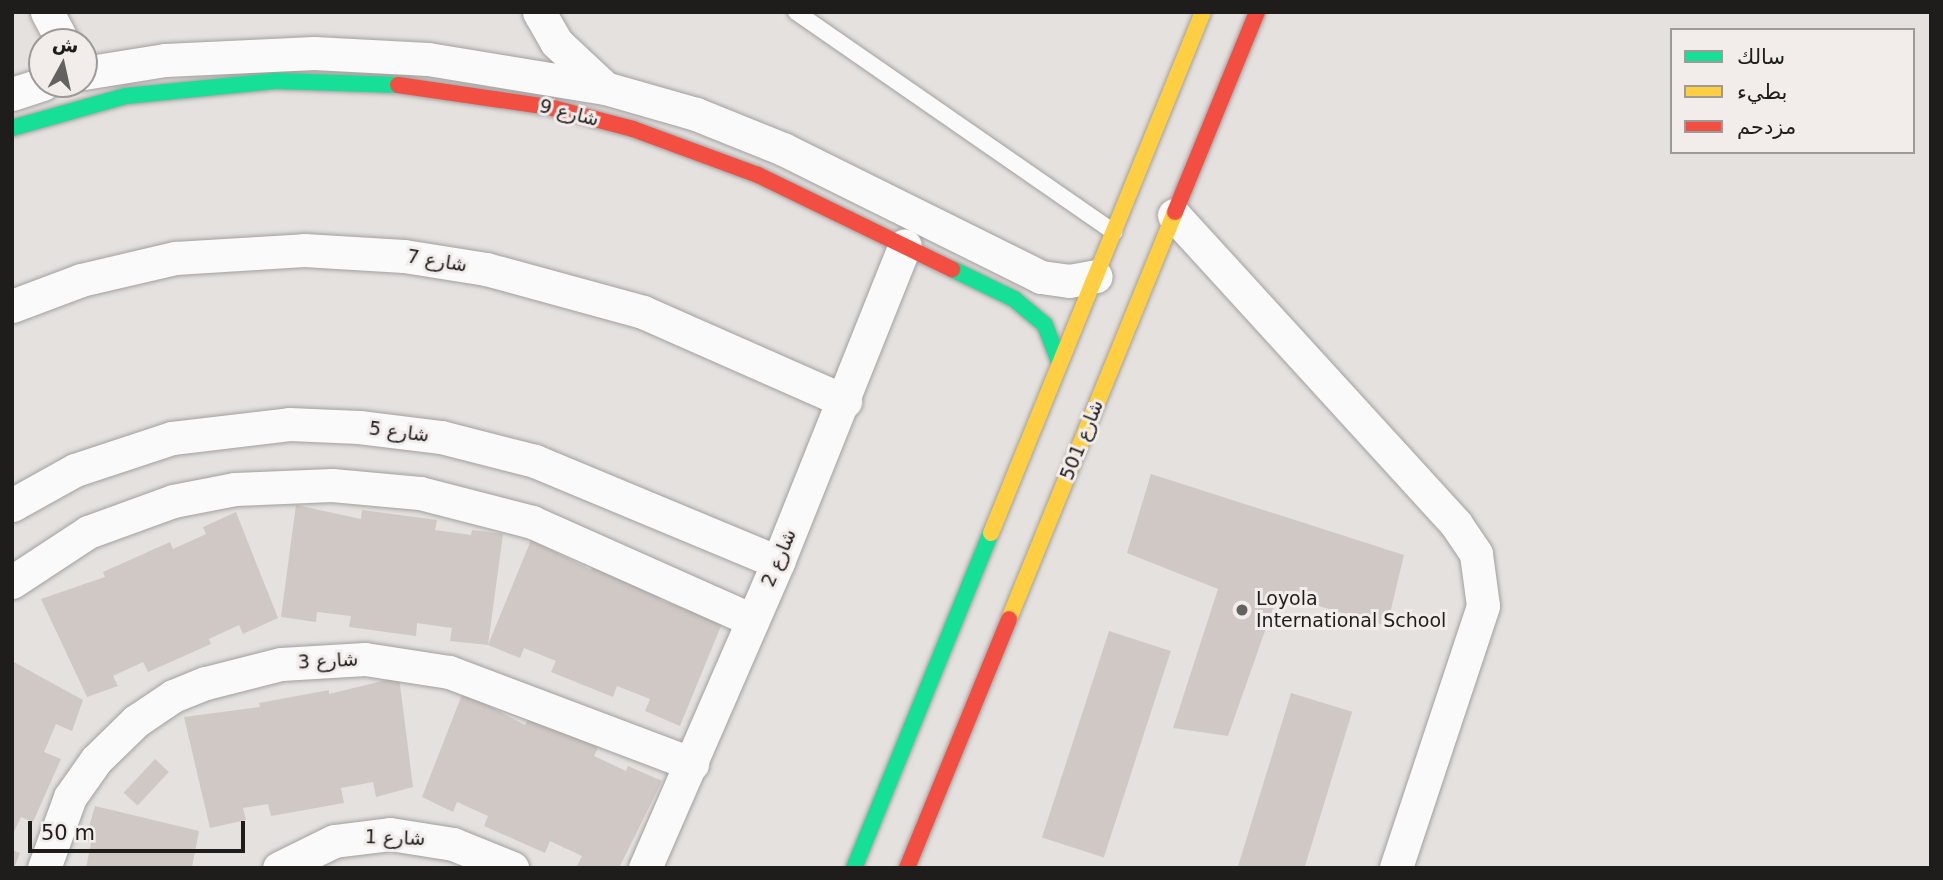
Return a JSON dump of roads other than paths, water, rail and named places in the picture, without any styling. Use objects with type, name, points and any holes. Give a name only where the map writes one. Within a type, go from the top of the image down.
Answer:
[{"type":"street","points":[[47,12],[56,28]]},
{"type":"street","points":[[854,868],[1203,12]]},
{"type":"street","name":"شارع 501","points":[[907,868],[1257,12]]},
{"type":"street","points":[[542,18],[570,57],[605,88]]},
{"type":"street","points":[[530,88],[542,18]]},
{"type":"street","name":"شارع 9","points":[[98,82],[165,60],[270,52],[428,59],[530,88],[725,162],[905,246],[1025,306],[1045,325],[1059,362]]},
{"type":"street","name":"شارع 9","points":[[530,88],[605,88],[696,114],[783,149],[1041,277],[1069,281],[1096,276]]},
{"type":"street","name":"شارع 9","points":[[12,128],[65,98]]},
{"type":"street","points":[[1174,215],[1456,524],[1476,554],[1483,606],[1396,868]]},
{"type":"street","name":"شارع 2","points":[[645,868],[778,562],[845,401],[905,246]]},
{"type":"street","name":"شارع 7","points":[[12,306],[81,280],[175,258],[304,250],[404,256],[486,270],[643,312],[845,401]]},
{"type":"street","name":"شارع 5","points":[[12,505],[75,470],[172,438],[246,426],[335,425],[441,437],[535,461],[662,510],[778,562]]},
{"type":"street","points":[[12,582],[88,532],[163,504],[235,489],[332,485],[420,493],[532,522],[629,561],[752,620]]},
{"type":"street","name":"شارع 3","points":[[44,868],[70,797],[96,760],[128,727],[173,696],[247,670],[281,664],[365,659],[449,672],[692,764]]},
{"type":"street","name":"شارع 1","points":[[279,868],[334,841],[390,834],[453,844],[512,868]]},
{"type":"lane","points":[[796,12],[1114,232]]},
{"type":"place","name":"Loyola International School","points":[[1242,610]]}]
